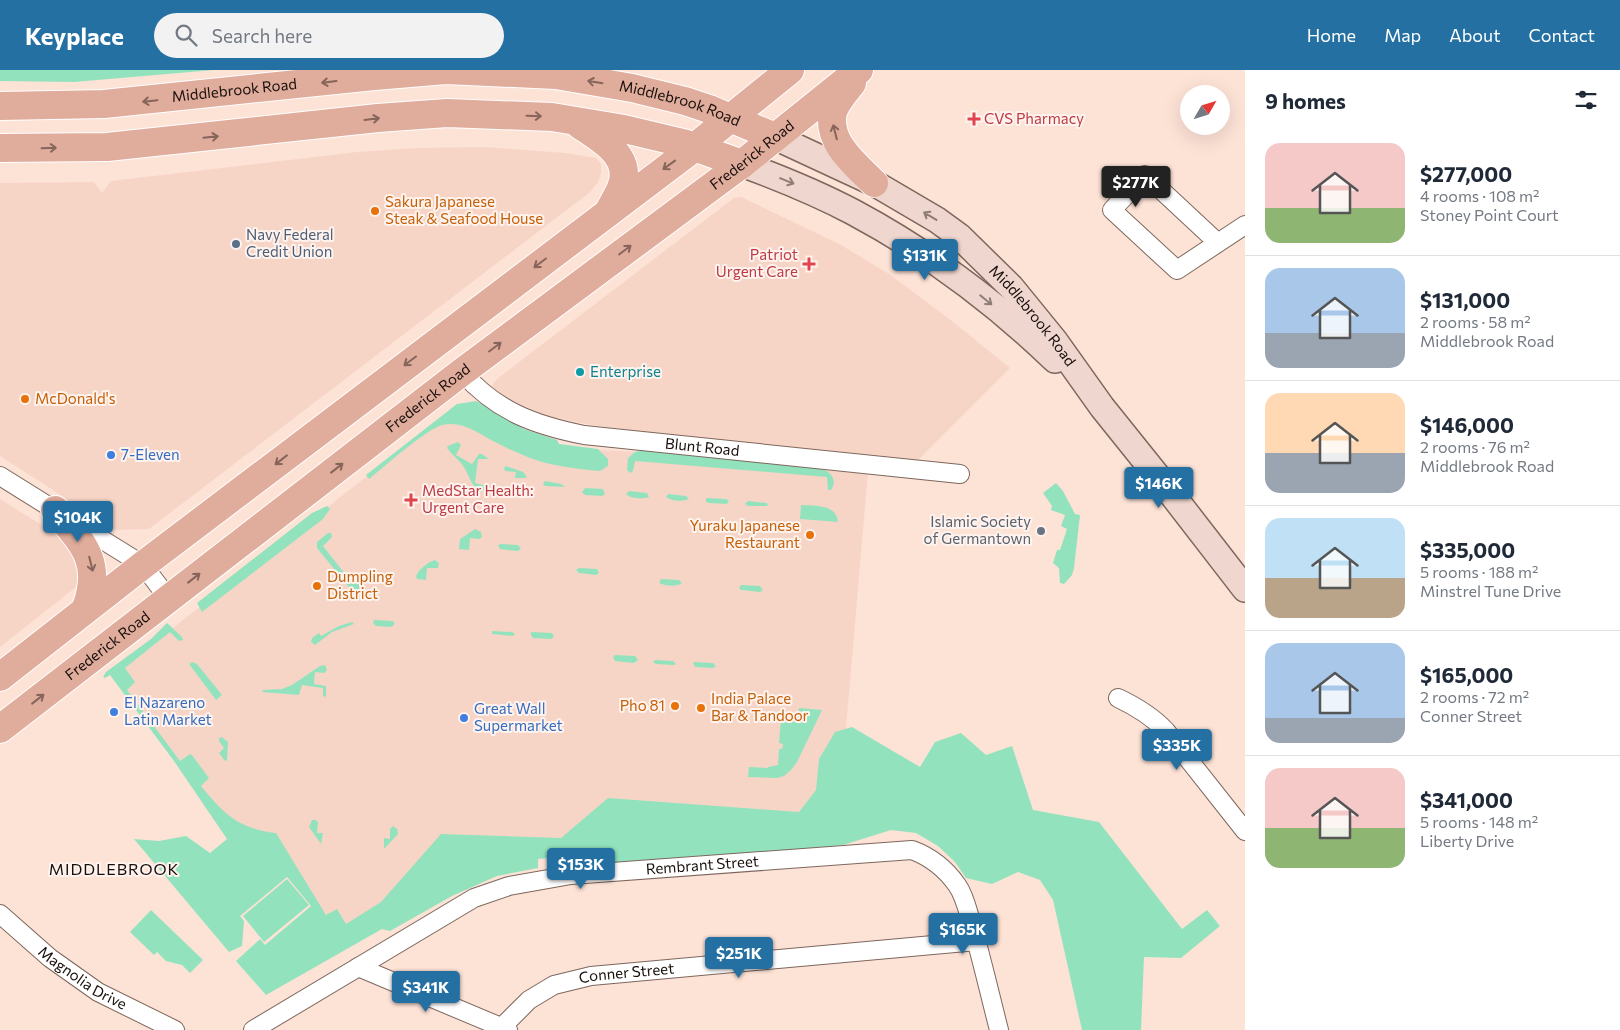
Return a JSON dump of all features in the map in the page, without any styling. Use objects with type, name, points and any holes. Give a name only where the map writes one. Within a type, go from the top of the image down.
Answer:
[{"type":"main road","name":"Middlebrook Road","points":[[0,106],[104,104],[446,70],[556,75],[632,88],[685,101],[732,118],[775,137]]},
{"type":"main road","points":[[0,678],[86,608],[732,118],[790,70]]},
{"type":"main road","points":[[860,70],[833,112],[833,129],[840,148],[874,183]]},
{"type":"main road","name":"Frederick Road","points":[[0,729],[462,372],[742,164],[860,70]]},
{"type":"main road","name":"Middlebrook Road","points":[[0,148],[106,147],[378,118],[447,113],[552,117],[624,129],[695,146],[742,164]]},
{"type":"main road","points":[[575,121],[607,142],[621,162],[624,179],[622,188],[609,210]]},
{"type":"main road","points":[[55,510],[86,549],[91,560],[93,583],[86,608]]},
{"type":"street","name":"Middlebrook Road","points":[[775,137],[874,183],[937,220],[959,236],[1011,287],[1055,342],[1102,407],[1164,482],[1245,589]]},
{"type":"street","name":"Middlebrook Road","points":[[742,164],[793,184],[853,212],[889,232],[932,261],[985,299],[1040,346],[1102,407]]},
{"type":"street","points":[[1218,243],[1145,175],[1112,210],[1177,270],[1218,243],[1245,225]]},
{"type":"street","name":"Blunt Road","points":[[462,372],[476,388],[504,408],[540,425],[566,432],[620,440],[960,474]]},
{"type":"street","points":[[0,476],[143,565],[168,598]]},
{"type":"street","points":[[0,660],[30,653]]},
{"type":"street","points":[[1118,698],[1140,709],[1155,719],[1166,730],[1245,831]]},
{"type":"street","name":"Rembrant Street","points":[[252,1030],[474,898],[509,886],[571,875],[912,850],[928,856],[945,870],[958,886],[966,904],[977,941],[1000,1030]]},
{"type":"street","name":"Magnolia Drive","points":[[0,914],[50,958],[98,992],[175,1030]]},
{"type":"street","name":"Conner Street","points":[[505,1029],[529,1000],[554,986],[591,976],[977,941]]},
{"type":"street","points":[[358,967],[505,1029]]},
{"type":"shaded area","points":[[484,147],[565,153],[596,158],[601,164],[601,173],[598,182],[590,192],[149,529],[115,530],[0,456],[0,183],[94,182],[102,193],[111,181],[357,152],[418,148]]},
{"type":"shaded area","points":[[741,197],[841,245],[889,274],[1010,368],[916,462],[597,426],[547,416],[510,401],[492,386],[497,379],[734,198]]},
{"type":"shaded area","points":[[458,405],[559,444],[598,450],[643,452],[825,470],[868,472],[837,832],[471,852],[340,938],[279,840],[243,841],[113,675]]},
{"type":"shaded area","points":[[0,499],[74,545],[81,583],[0,647]]},
{"type":"green space","points":[[0,70],[214,70],[74,82],[0,81]]},
{"type":"green space","points":[[476,401],[524,429],[557,440],[559,444],[598,449],[608,459],[608,466],[600,471],[547,463],[512,450],[470,428],[449,424],[442,425],[425,434],[369,479],[366,475],[457,404]]},
{"type":"green space","points":[[458,442],[461,445],[456,455],[472,464],[479,454],[489,459],[478,459],[475,483],[486,486],[487,489],[480,492],[477,490],[463,466],[447,448]]},
{"type":"green space","points":[[643,450],[816,467],[828,472],[834,481],[831,490],[828,490],[827,477],[635,461],[633,471],[630,473],[627,470],[628,458],[635,452]]},
{"type":"green space","points":[[506,466],[523,472],[527,477],[515,478],[516,472],[505,471],[504,468]]},
{"type":"green space","points":[[545,481],[561,484],[565,487],[545,486],[543,484]]},
{"type":"green space","points":[[1056,483],[1063,491],[1075,514],[1080,515],[1074,568],[1072,575],[1064,584],[1060,583],[1059,568],[1053,563],[1057,550],[1060,550],[1067,529],[1061,526],[1065,515],[1051,510],[1052,506],[1043,493]]},
{"type":"green space","points":[[585,488],[603,489],[605,494],[602,496],[585,495],[582,492]]},
{"type":"green space","points":[[629,491],[647,493],[649,497],[631,497],[626,494]]},
{"type":"green space","points":[[668,494],[686,496],[689,499],[684,501],[674,500],[666,497]]},
{"type":"green space","points":[[706,498],[726,499],[729,501],[727,504],[709,503],[706,502]]},
{"type":"green space","points":[[748,501],[767,503],[768,506],[748,506],[745,504]]},
{"type":"green space","points":[[801,505],[819,506],[829,509],[836,516],[838,522],[800,519]]},
{"type":"green space","points":[[327,506],[330,509],[323,519],[202,612],[197,603],[312,513]]},
{"type":"green space","points":[[475,529],[481,532],[482,537],[479,539],[470,538],[469,550],[459,549],[460,539]]},
{"type":"green space","points":[[328,533],[331,533],[332,537],[323,546],[349,579],[356,573],[359,574],[359,590],[356,593],[353,592],[317,548],[317,542]]},
{"type":"green space","points":[[498,545],[518,545],[521,549],[517,551],[500,549]]},
{"type":"green space","points":[[435,560],[439,563],[438,568],[427,568],[426,580],[417,579],[417,573],[421,568]]},
{"type":"green space","points":[[579,568],[597,569],[599,573],[596,575],[579,573],[576,570]]},
{"type":"green space","points":[[661,579],[679,580],[682,583],[675,586],[665,585],[659,583]]},
{"type":"green space","points":[[741,585],[760,586],[763,590],[760,592],[741,590],[739,588]]},
{"type":"green space","points":[[374,620],[393,621],[395,624],[391,627],[376,626],[373,623]]},
{"type":"green space","points":[[352,622],[354,624],[332,632],[315,645],[311,642],[312,638],[319,633],[321,636],[339,626]]},
{"type":"green space","points":[[167,623],[183,640],[179,641],[170,632],[125,668],[135,682],[127,690],[180,761],[190,754],[192,755],[209,778],[201,786],[218,805],[242,824],[276,833],[326,915],[337,909],[346,924],[381,902],[441,834],[561,838],[608,798],[799,812],[816,790],[819,759],[835,732],[852,727],[920,767],[935,742],[961,733],[986,755],[1012,746],[1033,810],[1099,822],[1182,929],[1207,910],[1220,926],[1181,958],[1144,957],[1141,1030],[1082,1030],[1053,900],[1040,880],[1018,872],[992,884],[966,878],[955,862],[938,846],[916,833],[891,830],[843,845],[779,852],[586,866],[585,855],[538,859],[538,868],[497,876],[452,896],[390,931],[382,929],[266,995],[236,961],[260,939],[265,945],[311,906],[287,877],[240,916],[244,921],[242,946],[229,952],[134,839],[159,841],[186,836],[210,853],[227,839],[174,761],[110,675],[105,678],[103,677],[106,672],[151,639]]},
{"type":"green space","points":[[492,631],[512,632],[515,634],[513,636],[492,634]]},
{"type":"green space","points":[[531,632],[552,633],[554,636],[551,639],[533,638]]},
{"type":"green space","points":[[615,655],[635,656],[638,660],[634,663],[615,661],[613,657]]},
{"type":"green space","points":[[655,660],[673,661],[676,664],[656,664],[653,662]]},
{"type":"green space","points":[[192,662],[197,664],[222,695],[216,700],[189,664]]},
{"type":"green space","points":[[693,662],[713,663],[716,666],[713,668],[695,667]]},
{"type":"green space","points":[[325,665],[327,670],[324,673],[315,672],[314,684],[326,686],[326,697],[323,696],[323,688],[302,685],[299,695],[262,692],[263,690],[282,689],[292,685],[320,666]]},
{"type":"green space","points":[[799,708],[822,710],[797,762],[784,776],[777,778],[748,777],[749,767],[768,768],[778,765],[779,749],[782,749],[783,744],[779,743],[781,718],[798,719]]},
{"type":"green space","points":[[222,737],[228,742],[227,760],[225,761],[219,753],[224,748],[219,741],[219,738]]},
{"type":"green space","points":[[312,820],[318,822],[317,833],[323,833],[321,844],[309,827]]},
{"type":"green space","points":[[393,826],[397,829],[398,834],[384,849],[384,838],[390,839],[390,829]]},
{"type":"green space","points":[[287,879],[309,905],[264,942],[243,916]]},
{"type":"green space","points":[[151,910],[203,960],[190,973],[182,965],[166,961],[157,952],[154,955],[130,932]]},
{"type":"place","name":"CVS Pharmacy","points":[[974,119]]},
{"type":"place","name":"Sakura Japanese Steak & Seafood House","points":[[375,211]]},
{"type":"place","name":"Navy Federal Credit Union","points":[[236,244]]},
{"type":"place","name":"Patriot Urgent Care","points":[[809,264]]},
{"type":"place","name":"Enterprise","points":[[580,372]]},
{"type":"place","name":"McDonald's","points":[[25,399]]},
{"type":"place","name":"7-Eleven","points":[[111,455]]},
{"type":"place","name":"MedStar Health: Urgent Care","points":[[411,500]]},
{"type":"place","name":"Islamic Society of Germantown","points":[[1041,531]]},
{"type":"place","name":"Yuraku Japanese Restaurant","points":[[810,535]]},
{"type":"place","name":"Dumpling District","points":[[317,586]]},
{"type":"place","name":"Pho 81","points":[[675,706]]},
{"type":"place","name":"India Palace Bar & Tandoor","points":[[701,708]]},
{"type":"place","name":"El Nazareno Latin Market","points":[[114,712]]},
{"type":"place","name":"Great Wall Supermarket","points":[[464,718]]},
{"type":"district","name":"MIDDLEBROOK","points":[[114,869]]}]
